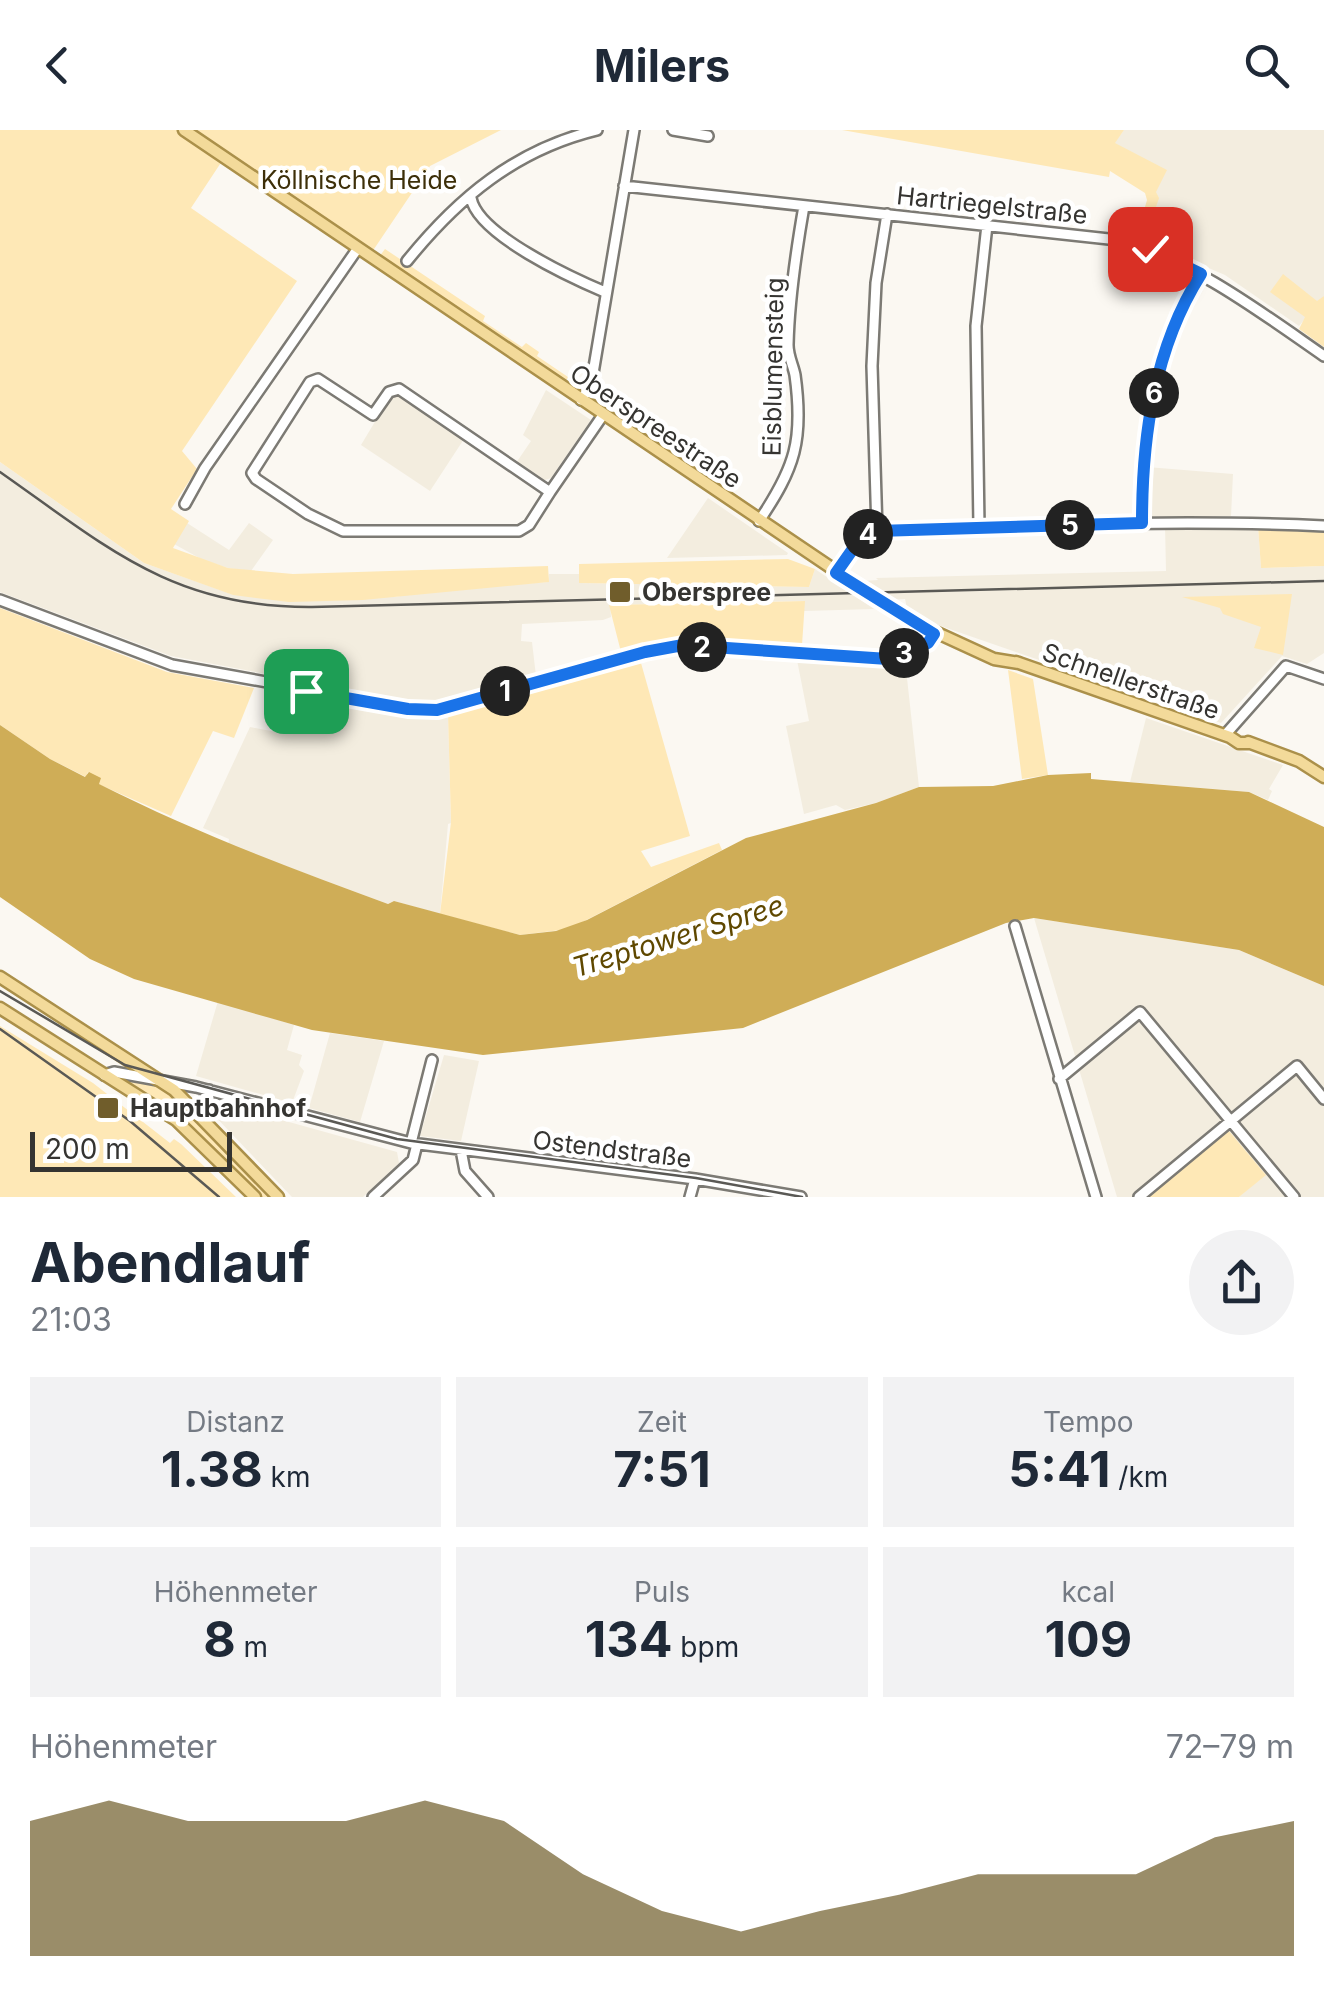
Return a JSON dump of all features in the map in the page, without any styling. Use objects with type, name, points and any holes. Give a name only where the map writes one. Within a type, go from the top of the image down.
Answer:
[{"type":"main road","name":"Oberspreestraße","points":[[184,130],[836,573],[934,634]]},
{"type":"main road","name":"Schnellerstraße","points":[[934,634],[978,650],[996,652],[1239,743],[1250,743],[1299,761],[1324,777]]},
{"type":"main road","points":[[0,977],[163,1081],[278,1197]]},
{"type":"main road","points":[[0,1008],[176,1120],[256,1197]]},
{"type":"street","points":[[407,261],[445,215],[462,200],[471,198],[486,182],[552,144],[597,130]]},
{"type":"street","points":[[581,400],[591,384],[634,131],[621,130]]},
{"type":"street","points":[[673,130],[708,136]]},
{"type":"street","name":"Hartriegelstraße","points":[[624,186],[1118,240],[1154,251],[1201,274],[1324,356]]},
{"type":"street","points":[[471,198],[476,210],[520,248],[561,274],[606,292]]},
{"type":"street","name":"Eisblumensteig","points":[[759,521],[785,482],[796,449],[794,374],[788,351],[794,265],[804,206]]},
{"type":"street","points":[[877,531],[872,366],[876,283],[887,214]]},
{"type":"street","points":[[979,528],[976,326],[987,225]]},
{"type":"street","points":[[185,504],[205,468],[358,248]]},
{"type":"street","points":[[1142,523],[1142,457],[1155,391],[1171,330],[1201,274]]},
{"type":"street","points":[[550,492],[399,389],[390,392],[373,415],[318,379],[310,382],[252,472],[256,479],[308,514],[329,526],[356,533],[519,531],[529,525],[603,415]]},
{"type":"street","points":[[836,573],[862,536],[877,531],[1142,523],[1324,526]]},
{"type":"street","points":[[0,600],[172,665],[422,710],[448,708],[645,652],[683,645],[888,659],[928,643],[934,634]]},
{"type":"street","points":[[1228,736],[1286,666],[1324,679]]},
{"type":"street","points":[[1015,926],[1096,1197]]},
{"type":"street","points":[[1059,1079],[1140,1012],[1294,1197]]},
{"type":"street","points":[[373,1197],[413,1160],[432,1060]]},
{"type":"street","points":[[1139,1197],[1296,1066],[1324,1100]]},
{"type":"street","name":"Ostendstraße","points":[[104,1074],[114,1072],[210,1090],[414,1143],[695,1179],[720,1190],[802,1197]]},
{"type":"street","points":[[196,1112],[210,1090]]},
{"type":"street","points":[[461,1150],[465,1171],[488,1197]]},
{"type":"street","points":[[690,1197],[695,1179]]},
{"type":"shaded area","points":[[1124,130],[1324,130],[1324,296],[1299,326],[1225,275],[1150,243],[1163,219],[1154,214],[1158,198],[1114,143]]},
{"type":"shaded area","points":[[546,390],[591,420],[551,478],[542,481],[516,463],[531,441],[523,435]]},
{"type":"shaded area","points":[[396,393],[464,439],[430,491],[361,445],[391,395]]},
{"type":"shaded area","points":[[0,462],[144,563],[234,595],[396,597],[548,582],[549,574],[579,574],[580,583],[809,587],[815,569],[874,609],[804,611],[804,601],[610,605],[611,617],[603,620],[522,624],[521,641],[532,642],[536,676],[441,702],[410,701],[171,656],[0,592]]},
{"type":"shaded area","points":[[1147,467],[1233,474],[1231,516],[1150,517]]},
{"type":"shaded area","points":[[708,498],[788,553],[787,555],[667,558]]},
{"type":"shaded area","points":[[187,523],[229,550],[249,523],[273,540],[251,571],[228,568],[174,544]]},
{"type":"shaded area","points":[[1165,525],[1258,526],[1261,568],[1324,566],[1324,653],[1307,664],[1282,656],[1221,723],[938,625],[907,608],[905,599],[890,600],[863,581],[1166,571]]},
{"type":"shaded area","points":[[797,660],[889,666],[905,660],[919,787],[876,803],[845,810],[836,805],[804,814],[786,726],[809,721]]},
{"type":"shaded area","points":[[299,696],[411,717],[448,715],[451,823],[440,914],[394,901],[388,904],[228,845],[229,839],[203,828],[250,727],[281,733]]},
{"type":"shaded area","points":[[1146,718],[1283,765],[1269,789],[1272,791],[1268,800],[1249,792],[1130,782]]},
{"type":"shaded area","points":[[1034,918],[1239,950],[1324,986],[1324,1197],[1239,1197],[1265,1174],[1228,1131],[1149,1197],[1117,1197]]},
{"type":"shaded area","points":[[218,1001],[294,1025],[287,1050],[302,1055],[299,1065],[304,1071],[292,1103],[196,1076]]},
{"type":"shaded area","points":[[330,1033],[384,1041],[360,1122],[309,1108]]},
{"type":"shaded area","points":[[444,1055],[479,1061],[461,1141],[420,1136]]},
{"type":"shaded area","points":[[213,1101],[397,1152],[399,1163],[363,1197],[292,1197],[208,1109]]},
{"type":"green space","name":"Köllnische Heide","points":[[0,130],[501,130],[430,166],[372,252],[228,152],[191,208],[297,281],[182,451],[197,469],[171,509],[189,521],[173,548],[228,568],[293,574],[548,566],[549,582],[363,600],[289,602],[233,595],[144,563],[0,462]]},
{"type":"green space","points":[[842,130],[1124,130],[1115,143],[1167,170],[1156,192],[1159,198],[1154,213],[1163,219],[1150,243],[1136,238],[1147,200],[1145,193],[1110,171],[1109,177]]},
{"type":"green space","points":[[385,249],[485,316],[483,321],[522,347],[526,343],[539,352],[537,356],[568,377],[565,383],[379,257]]},
{"type":"green space","points":[[1283,274],[1317,301],[1324,296],[1324,347],[1299,329],[1305,317],[1270,292]]},
{"type":"green space","points":[[1258,526],[1324,530],[1324,566],[1261,568]]},
{"type":"green space","points":[[788,559],[815,569],[809,587],[579,583],[579,564]]},
{"type":"green space","points":[[1292,594],[1283,655],[1254,648],[1261,627],[1223,614],[1220,608],[1182,597]]},
{"type":"green space","points":[[805,601],[802,645],[681,637],[621,652],[609,605]]},
{"type":"green space","points":[[0,608],[167,672],[254,688],[234,738],[213,731],[171,816],[98,784],[88,772],[86,777],[50,759],[0,725]]},
{"type":"green space","points":[[641,663],[690,836],[641,851],[651,867],[719,843],[722,850],[569,929],[520,935],[440,914],[451,822],[448,715]]},
{"type":"green space","points":[[1008,670],[1033,679],[1048,775],[1022,779]]},
{"type":"green space","points":[[0,1026],[93,1083],[170,1143],[174,1139],[181,1144],[236,1197],[0,1197]]},
{"type":"green space","points":[[121,1077],[162,1086],[273,1197],[260,1197],[193,1134]]},
{"type":"green space","points":[[1228,1130],[1266,1175],[1239,1197],[1149,1197]]},
{"type":"water","name":"Treptower Spree","points":[[0,725],[85,777],[89,772],[101,778],[99,784],[241,848],[388,904],[394,901],[520,935],[556,931],[587,920],[746,838],[876,803],[919,787],[993,786],[1048,775],[1091,773],[1091,779],[1249,792],[1324,827],[1324,986],[1239,950],[1034,918],[1006,923],[743,1028],[483,1055],[312,1030],[134,979],[90,959],[0,897]]},
{"type":"tram line","points":[[0,472],[74,525],[144,568],[220,597],[263,605],[312,607],[1324,581]]},
{"type":"tram line","points":[[0,991],[125,1065],[397,1139],[696,1178],[802,1197]]},
{"type":"railway","points":[[0,1029],[130,1121],[219,1197]]},
{"type":"place","name":"Oberspree","points":[[620,592]]},
{"type":"place","name":"Hauptbahnhof","points":[[108,1108]]},
{"type":"route","points":[[306,691],[408,709],[437,710],[683,645],[888,659],[928,643],[934,634],[836,573],[862,536],[877,531],[1142,523],[1142,457],[1155,391],[1171,330],[1201,274],[1150,249]]}]
